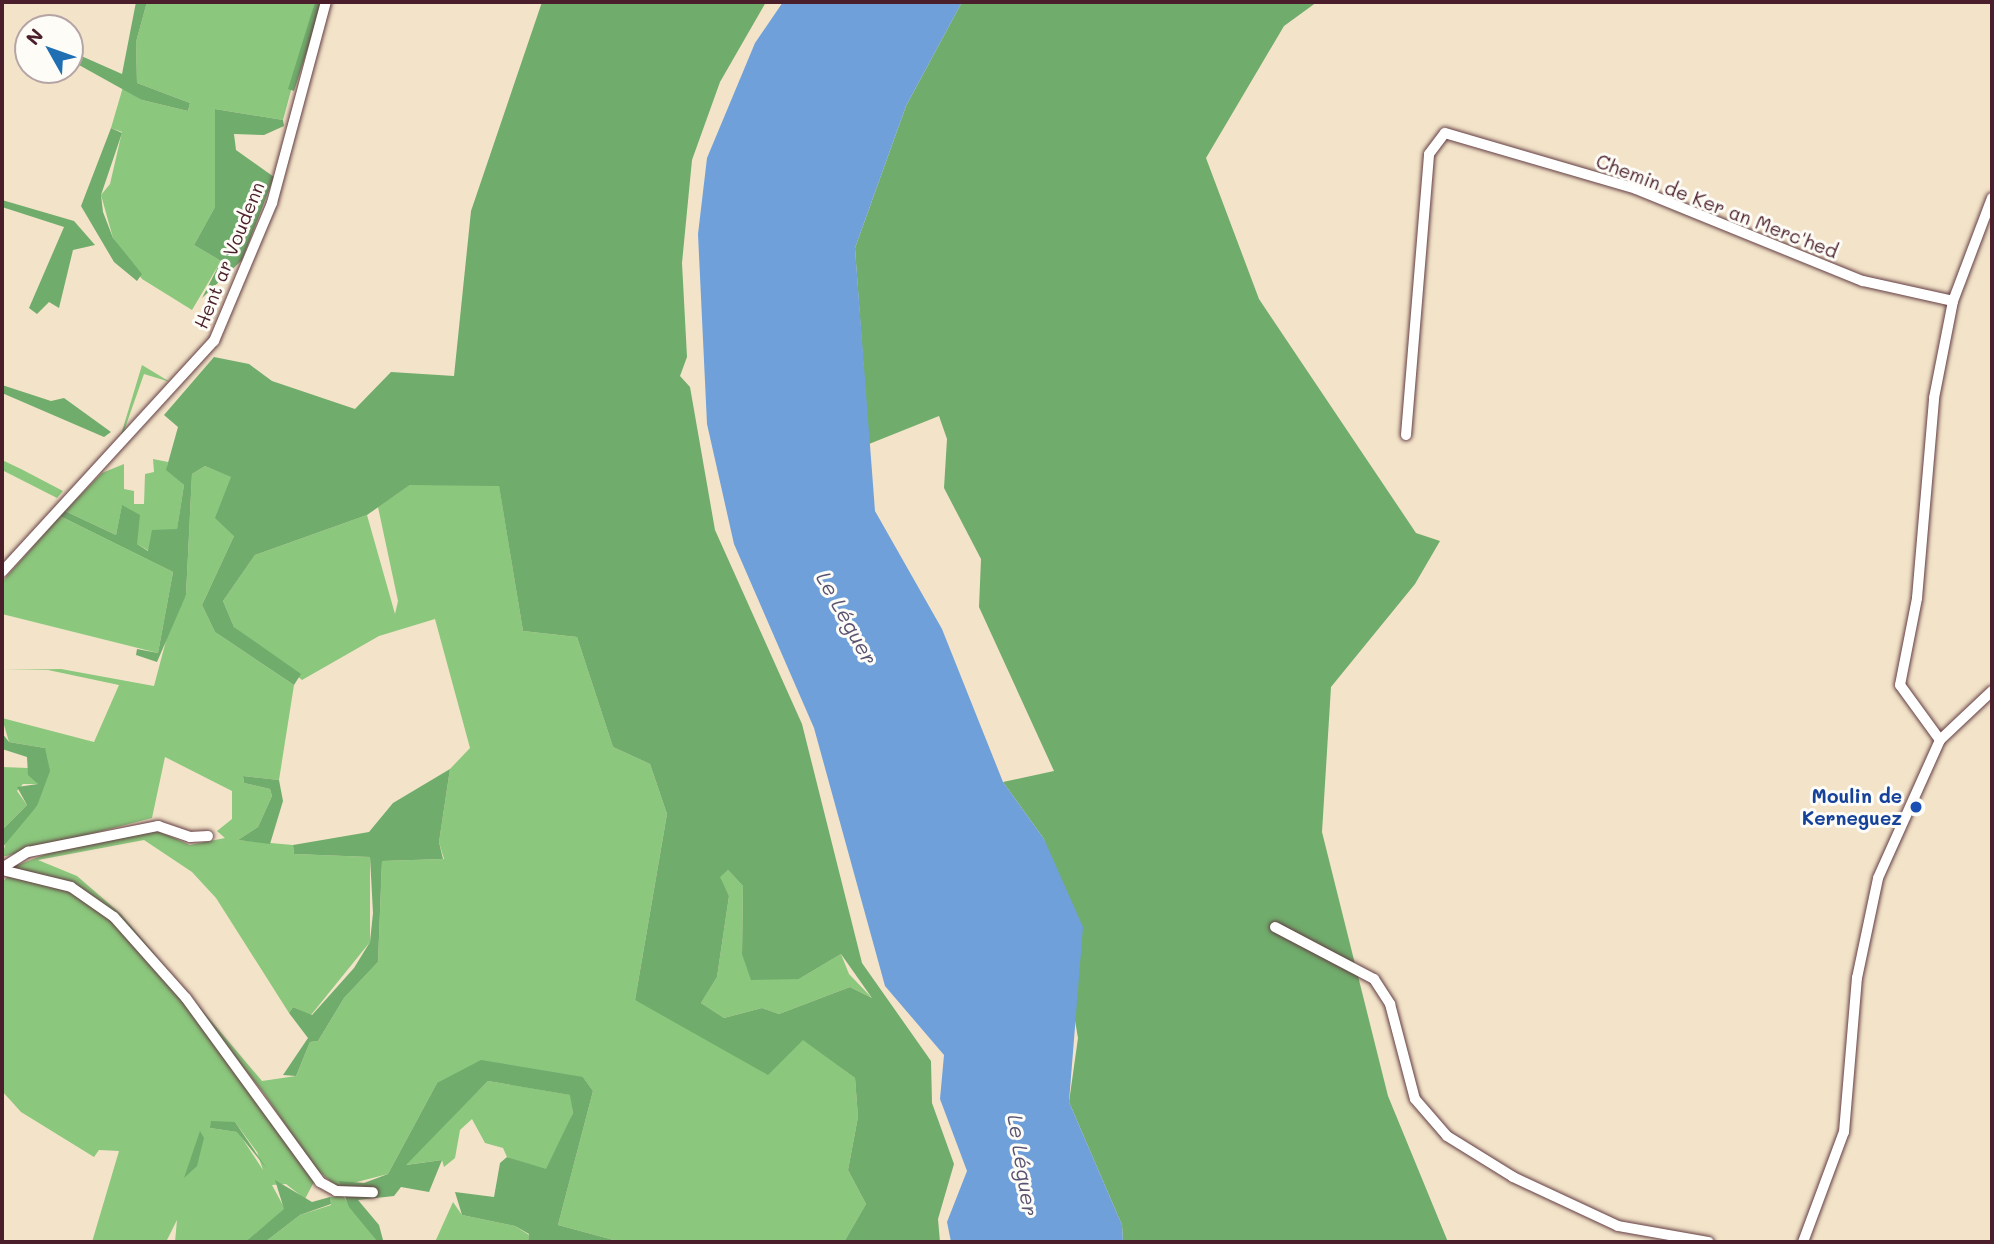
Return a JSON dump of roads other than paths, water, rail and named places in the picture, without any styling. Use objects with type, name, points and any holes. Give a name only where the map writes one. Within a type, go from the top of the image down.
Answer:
[{"type":"street","name":"Hent ar Voudenn","points":[[2,572],[214,341],[272,203],[326,2]]},
{"type":"street","name":"Chemin de Ker an Merc'hed","points":[[1406,435],[1429,154],[1445,133],[1636,189],[1863,281],[1953,301]]},
{"type":"street","points":[[1940,740],[1900,685],[1917,598],[1934,398],[1953,301],[1992,198]]},
{"type":"street","points":[[1804,1242],[1844,1132],[1865,920],[1905,815],[1940,740],[1992,691]]},
{"type":"street","points":[[2,869],[28,852],[158,826],[190,837],[208,836]]},
{"type":"street","points":[[2,869],[71,887],[114,917],[186,998],[320,1182],[336,1191],[373,1192]]},
{"type":"street","points":[[1275,927],[1374,979],[1390,1004],[1415,1099],[1447,1136],[1513,1177],[1618,1226],[1709,1242]]},
{"type":"water","name":"Le Léguer","points":[[783,2],[962,2],[906,106],[855,248],[875,511],[942,629],[1003,782],[1044,839],[1083,927],[1069,1102],[1122,1225],[1123,1242],[951,1242],[947,1222],[967,1171],[940,1099],[944,1055],[885,986],[814,728],[734,544],[707,424],[698,234],[707,158],[755,43]]},
{"type":"place","name":"Moulin de Kerneguez","points":[[1916,807]]}]
